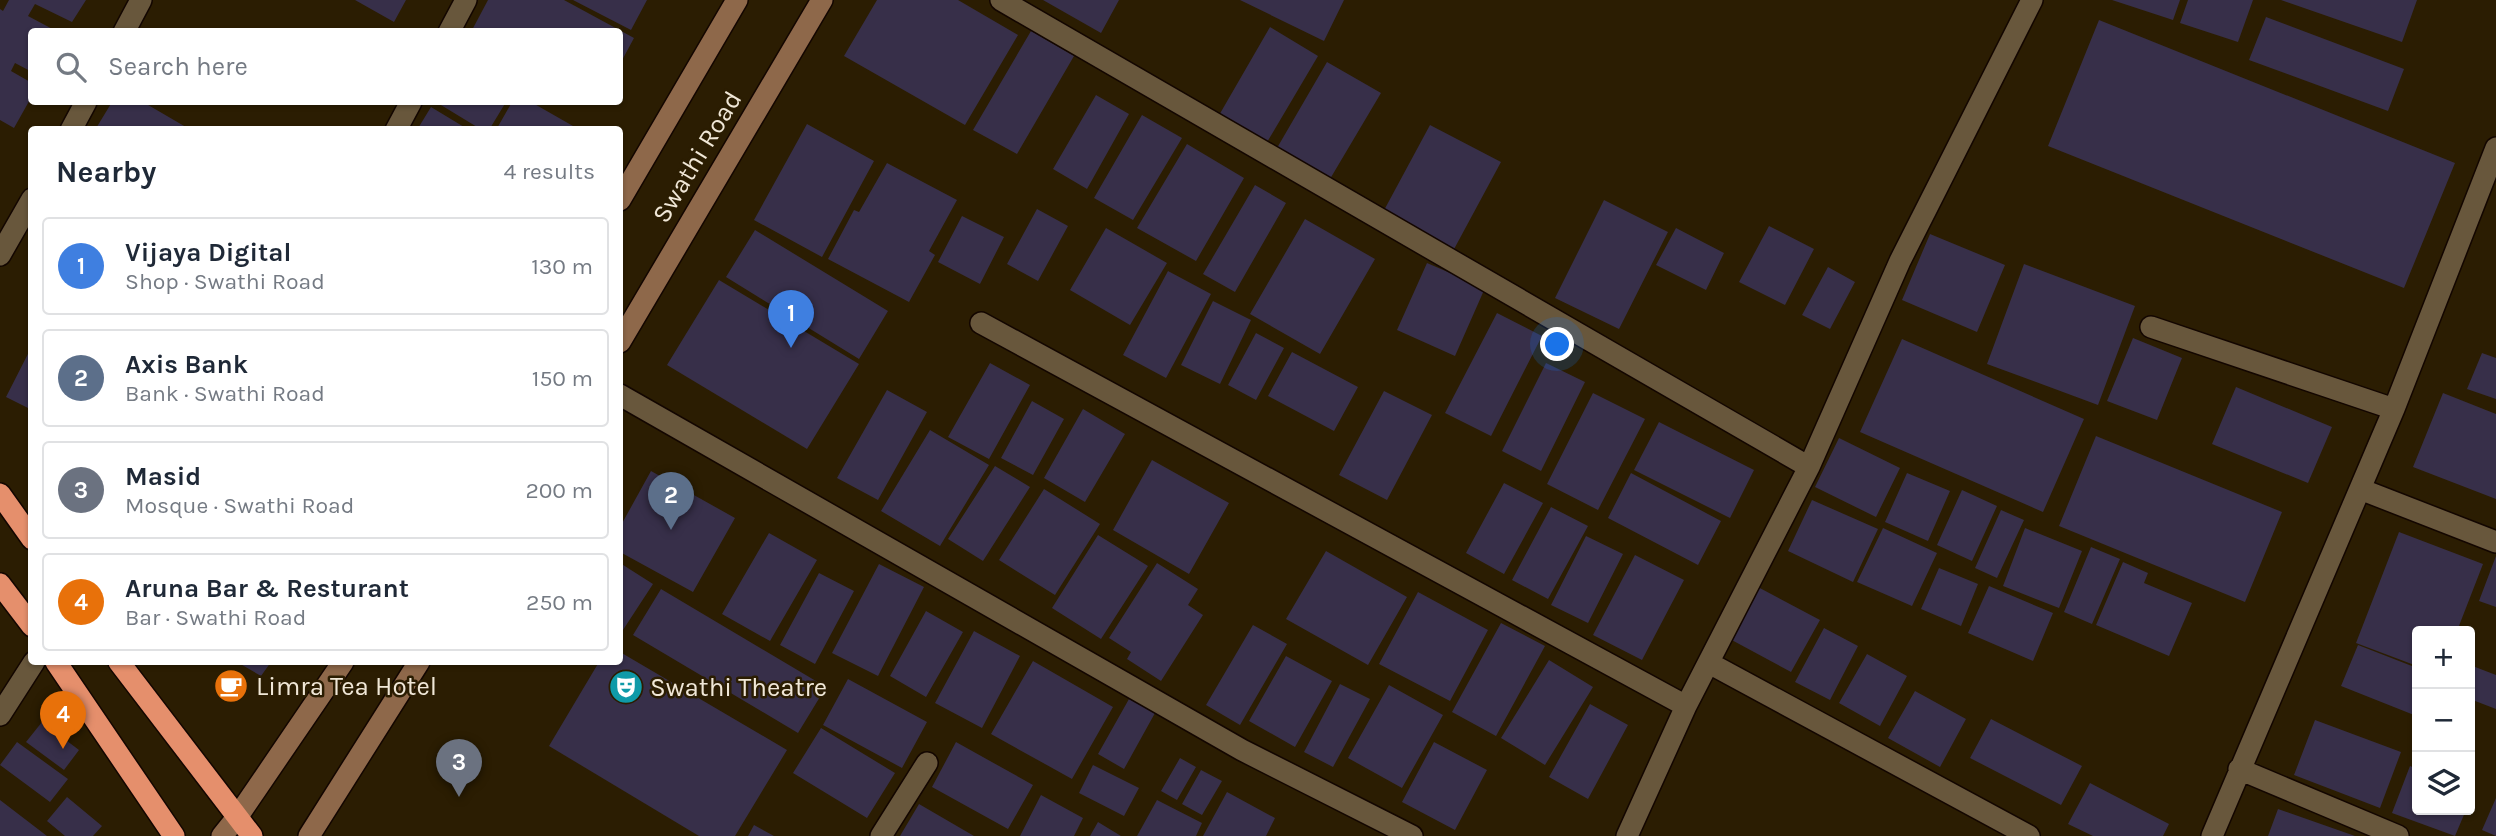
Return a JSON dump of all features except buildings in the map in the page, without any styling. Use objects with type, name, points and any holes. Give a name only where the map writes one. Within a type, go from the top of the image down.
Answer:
[{"type":"highway","points":[[0,494],[28,533]]},
{"type":"highway","points":[[0,584],[28,621]]},
{"type":"highway","points":[[58,665],[174,836]]},
{"type":"highway","points":[[122,665],[252,836]]},
{"type":"street","points":[[126,28],[141,0]]},
{"type":"street","points":[[451,28],[466,0]]},
{"type":"street","name":"Swathi Road","points":[[623,195],[737,0]]},
{"type":"street","name":"Swathi Road","points":[[623,337],[822,0]]},
{"type":"street","points":[[1001,0],[1810,467]]},
{"type":"street","points":[[1627,836],[1686,706],[1810,467],[1900,261],[2032,0]]},
{"type":"street","points":[[73,126],[84,105]]},
{"type":"street","points":[[398,126],[409,105]]},
{"type":"street","points":[[2212,836],[2394,409],[2496,148]]},
{"type":"street","points":[[0,255],[28,206]]},
{"type":"street","points":[[981,323],[1686,706]]},
{"type":"street","points":[[2151,327],[2394,409]]},
{"type":"street","points":[[623,397],[1242,750],[1412,836]]},
{"type":"street","points":[[2360,489],[2496,542]]},
{"type":"street","points":[[1710,663],[2029,836]]},
{"type":"street","points":[[0,715],[32,665]]},
{"type":"street","points":[[222,836],[341,665]]},
{"type":"street","points":[[309,836],[417,665]]},
{"type":"street","points":[[881,836],[927,763]]},
{"type":"street","points":[[2239,769],[2398,836]]},
{"type":"place","name":"Vijaya Digital","points":[[791,348]]},
{"type":"place","name":"Axis Bank","points":[[671,530]]},
{"type":"place","name":"Limra Tea Hotel","points":[[231,686]]},
{"type":"place","name":"Swathi Theatre","points":[[626,687]]},
{"type":"place","name":"Aruna Bar & Resturant","points":[[63,749]]},
{"type":"place","name":"Masid","points":[[459,797]]}]
